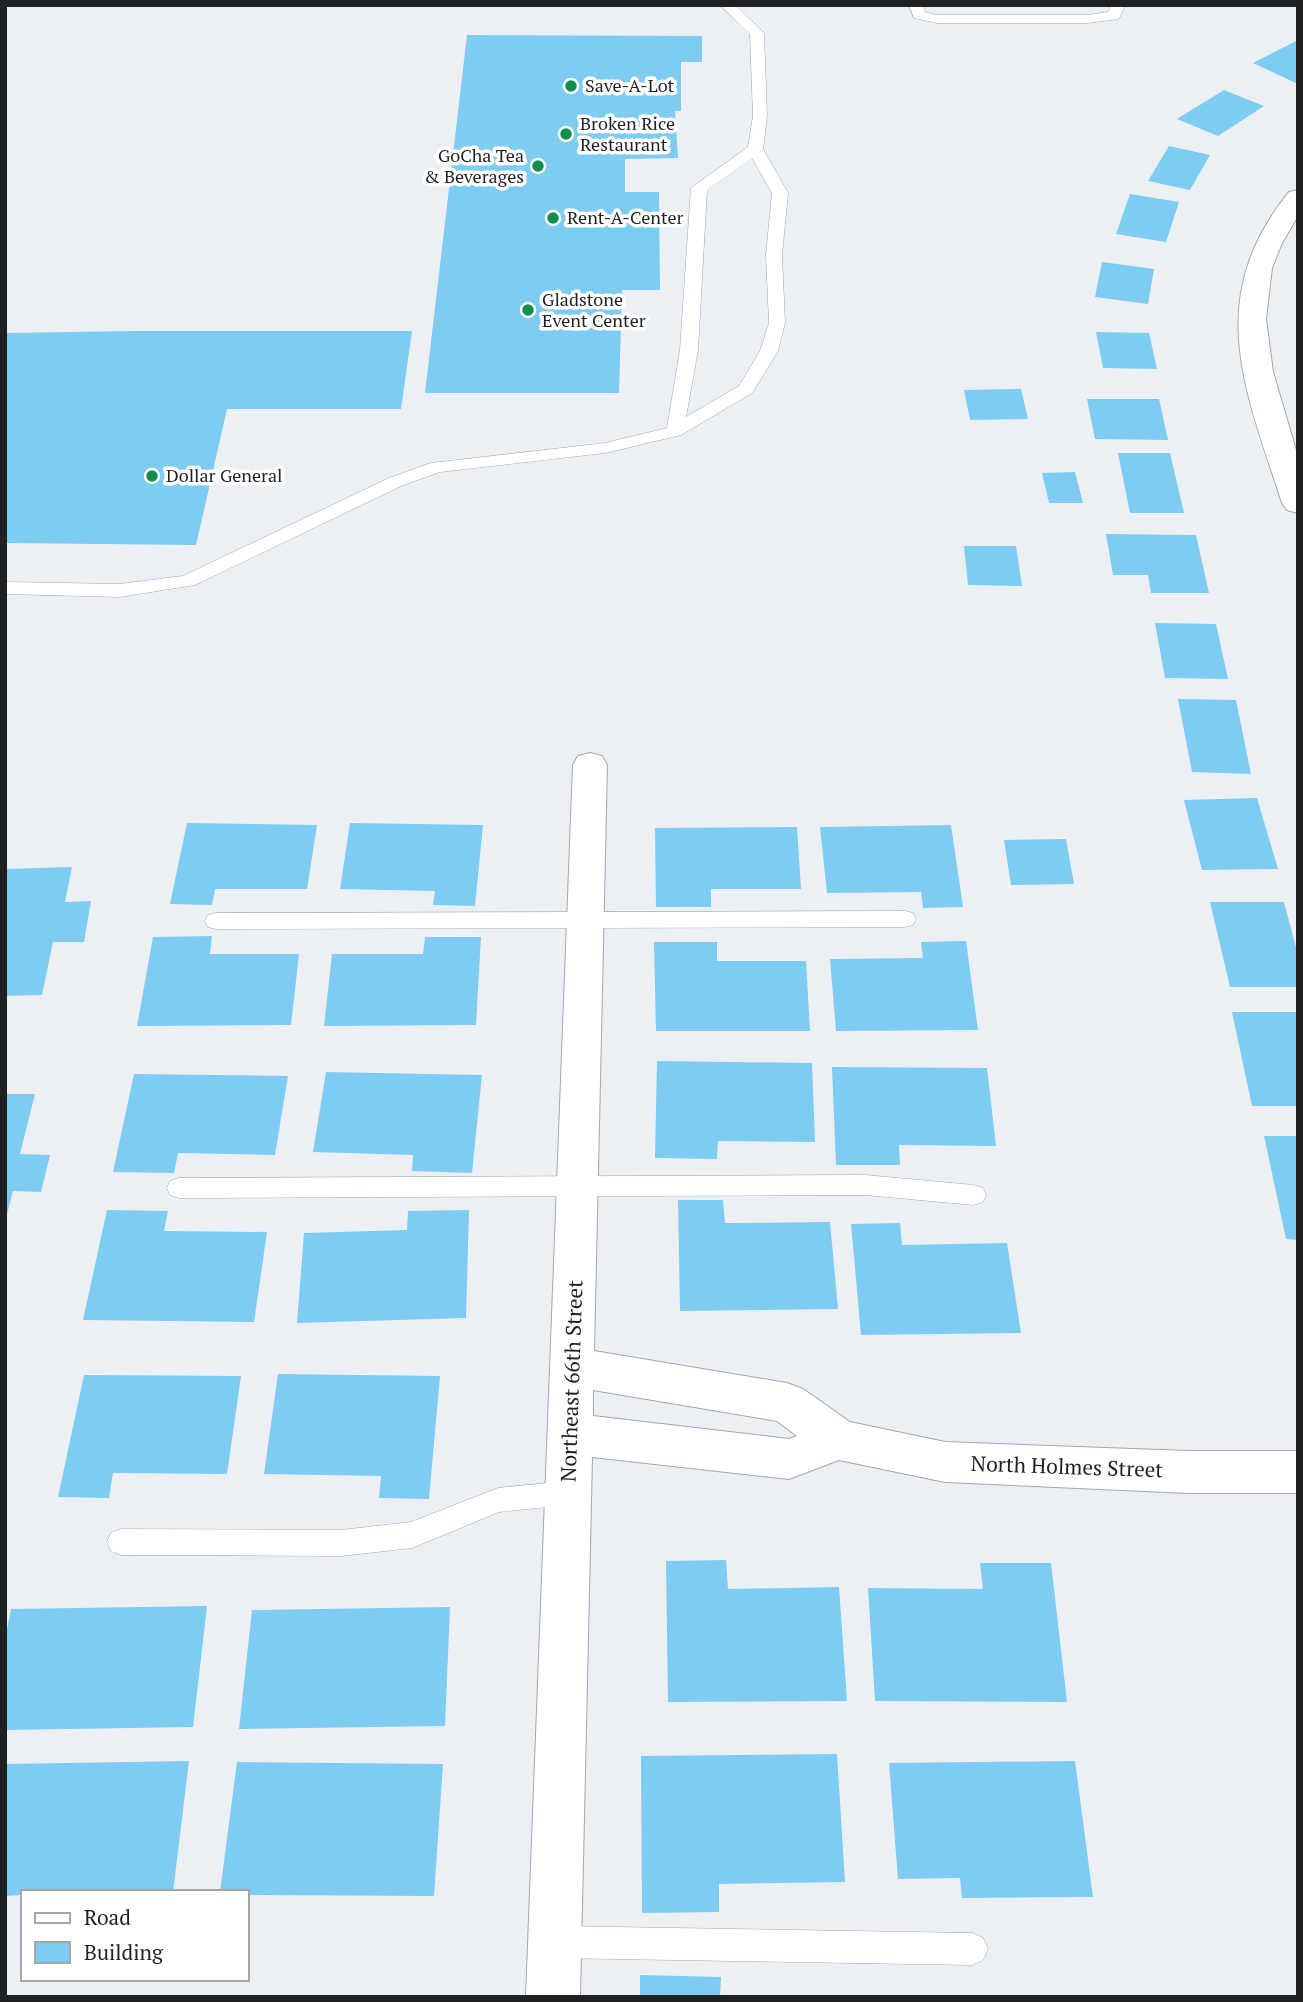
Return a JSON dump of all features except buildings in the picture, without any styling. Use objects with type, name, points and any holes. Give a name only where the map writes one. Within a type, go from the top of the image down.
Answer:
[{"type":"street","points":[[1298,198],[1285,213],[1264,254],[1253,293],[1252,327],[1271,417],[1298,503]]},
{"type":"street","name":"Northeast 66th Street","points":[[553,1997],[590,765]]},
{"type":"street","name":"North Holmes Street","points":[[573,1367],[787,1403],[839,1440],[945,1462],[1188,1472],[1298,1472]]},
{"type":"street","points":[[570,1434],[789,1459],[839,1440]]},
{"type":"lane","points":[[5,588],[104,593],[155,589],[188,581],[394,482],[438,467],[605,448],[675,431],[746,389],[769,351],[777,323],[774,255],[780,193],[755,149],[760,116],[757,33],[727,5]]},
{"type":"lane","points":[[916,5],[919,15],[951,19],[1088,19],[1114,16],[1118,5]]},
{"type":"lane","points":[[675,431],[689,350],[699,188],[755,149]]},
{"type":"lane","points":[[216,921],[905,919]]},
{"type":"lane","points":[[179,1188],[864,1185],[974,1195]]},
{"type":"lane","points":[[121,1542],[341,1543],[412,1535],[498,1500],[568,1493]]},
{"type":"lane","points":[[555,1942],[972,1949]]},
{"type":"place","name":"Save-A-Lot","points":[[571,86]]},
{"type":"place","name":"Broken Rice Restaurant","points":[[566,134]]},
{"type":"place","name":"GoCha Tea & Beverages","points":[[538,166]]},
{"type":"place","name":"Rent-A-Center","points":[[553,218]]},
{"type":"place","name":"Gladstone Event Center","points":[[528,310]]},
{"type":"place","name":"Dollar General","points":[[152,476]]}]
